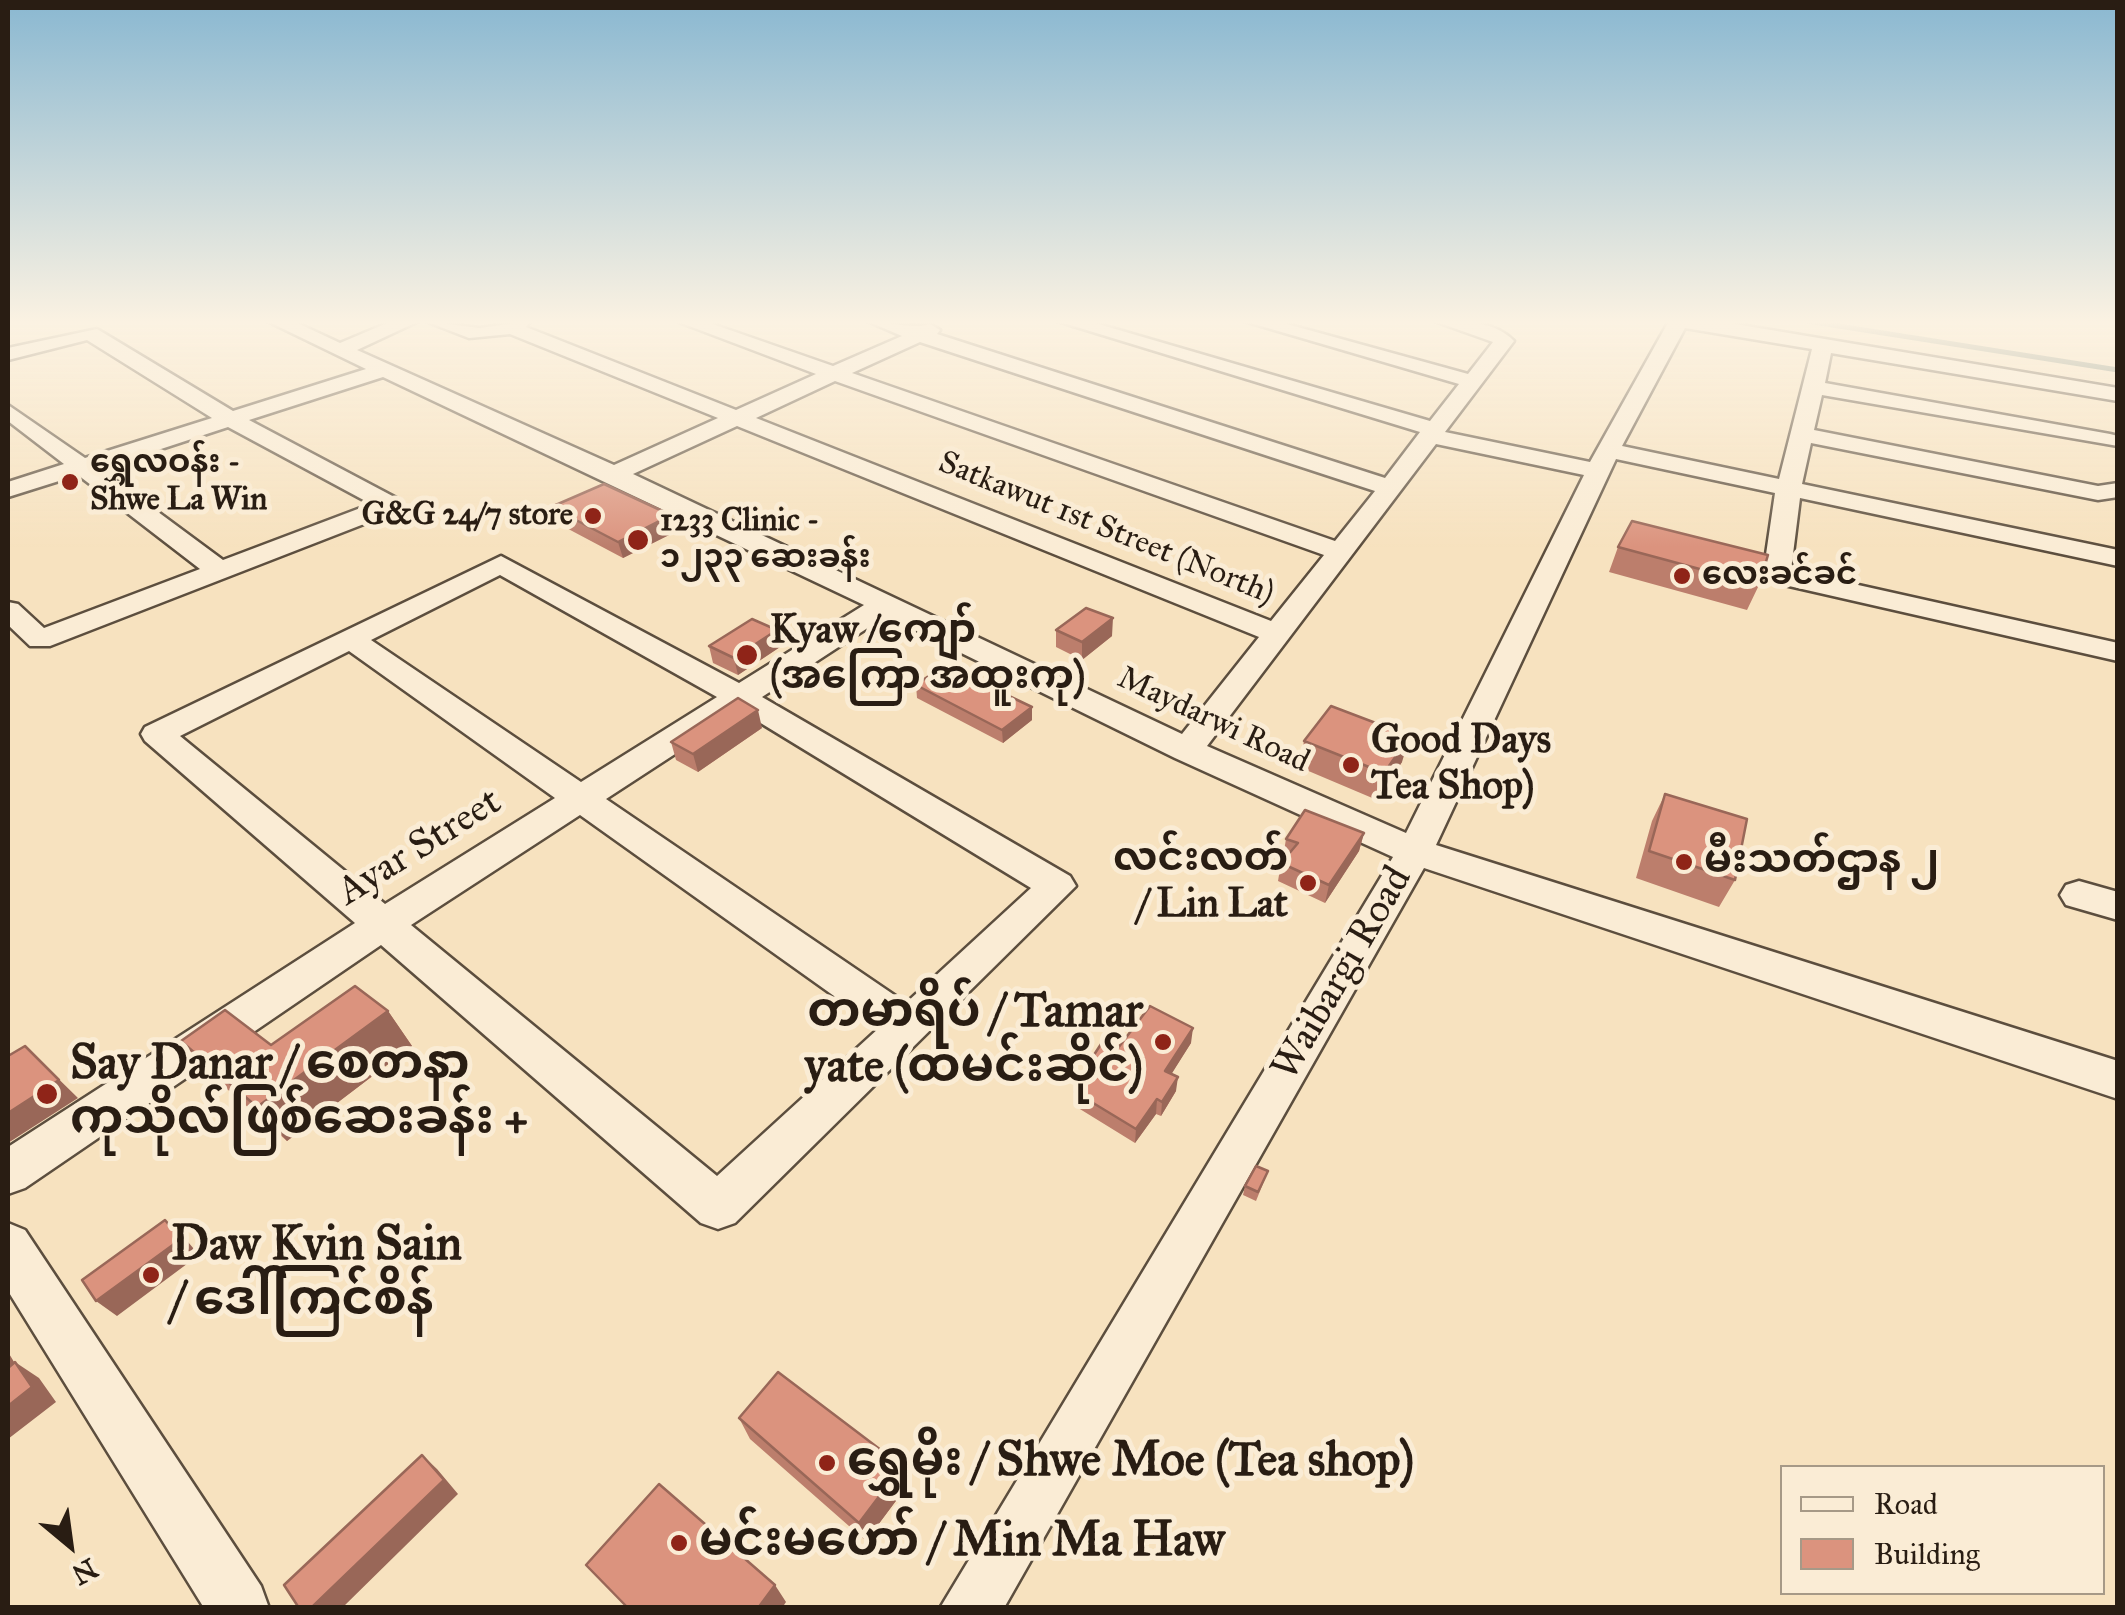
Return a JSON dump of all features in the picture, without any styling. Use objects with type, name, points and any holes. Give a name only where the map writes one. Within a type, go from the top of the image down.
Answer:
[{"type":"street","points":[[8,610],[40,640],[391,505],[193,396]]},
{"type":"street","points":[[8,490],[300,396]]},
{"type":"street","name":"Maydarwi Road","points":[[441,396],[614,474],[1187,750],[1415,852],[2118,1080]]},
{"type":"street","name":"Satkawut 1st Street (North)","points":[[692,396],[1280,635]]},
{"type":"street","points":[[614,474],[783,396]]},
{"type":"street","points":[[896,396],[1342,553]]},
{"type":"street","points":[[1109,396],[1392,488]]},
{"type":"street","points":[[1313,396],[1432,432],[1788,491],[2118,558]]},
{"type":"street","points":[[1187,750],[1280,635],[1459,396]]},
{"type":"street","name":"Waibargi Road","points":[[970,1608],[1415,852],[1603,461],[1638,396]]},
{"type":"street","points":[[1811,396],[1788,491],[1777,576],[2118,652]]},
{"type":"street","points":[[1865,396],[2110,440]]},
{"type":"street","points":[[2108,396],[2110,440],[2118,476]]},
{"type":"street","points":[[8,410],[220,571]]},
{"type":"street","points":[[1803,435],[2098,493],[2118,490]]},
{"type":"street","points":[[501,564],[742,698],[1057,886],[718,1206],[157,734],[351,639],[501,564]]},
{"type":"street","name":"Ayar Street","points":[[8,1173],[382,924],[884,606]]},
{"type":"street","points":[[351,639],[578,801],[908,1026]]},
{"type":"street","points":[[2079,895],[2118,906]]},
{"type":"street","points":[[8,1247],[239,1608]]},
{"type":"building","points":[[604,484],[671,515],[618,542],[551,507]]},
{"type":"building","points":[[1632,521],[1768,555],[1759,585],[1618,547]]},
{"type":"building","points":[[1086,608],[1113,618],[1082,642],[1056,630]]},
{"type":"building","points":[[752,619],[777,630],[734,658],[709,646]]},
{"type":"building","points":[[944,665],[1032,707],[1002,730],[916,685]]},
{"type":"building","points":[[738,698],[758,710],[693,754],[671,742]]},
{"type":"building","points":[[1331,706],[1410,736],[1384,773],[1304,741]]},
{"type":"building","points":[[1665,794],[1747,819],[1735,880],[1649,851]]},
{"type":"building","points":[[1305,810],[1364,833],[1329,885],[1281,863],[1298,843],[1286,839]]},
{"type":"building","points":[[355,986],[388,1011],[257,1107],[181,1041],[225,1010],[271,1045]]},
{"type":"building","points":[[1150,1006],[1193,1028],[1165,1071],[1178,1077],[1162,1102],[1157,1099],[1136,1129],[1075,1092],[1095,1068],[1088,1064],[1103,1041],[1118,1048]]},
{"type":"building","points":[[25,1046],[59,1080],[8,1113],[8,1056]]},
{"type":"building","points":[[1256,1166],[1268,1171],[1258,1192],[1245,1186]]},
{"type":"building","points":[[165,1220],[181,1239],[96,1301],[82,1280]]},
{"type":"building","points":[[15,1362],[32,1387],[8,1406],[8,1368]]},
{"type":"building","name":"ရွှေမိုး / Shwe Moe (Tea shop)","points":[[778,1372],[902,1466],[859,1523],[739,1418]]},
{"type":"building","points":[[422,1455],[444,1480],[311,1608],[299,1608],[284,1585]]},
{"type":"building","name":"မင်းမဟော် / Min Ma Haw","points":[[659,1484],[775,1585],[758,1608],[628,1608],[586,1565]]},
{"type":"place","name":"ရွှေလဝန်း - Shwe La Win","points":[[70,482]]},
{"type":"place","name":"G&G 24/7 store","points":[[593,516]]},
{"type":"place","name":"1233 Clinic - ၁၂၃၃ ဆေးခန်း","points":[[638,540]]},
{"type":"place","name":"လေးခင်ခင်","points":[[1682,576]]},
{"type":"place","name":"Kyaw /ကျော် (အကြော အထူးကု)","points":[[747,655]]},
{"type":"place","name":"Good Days Tea Shop)","points":[[1351,765]]},
{"type":"place","name":"မီးသတ်ဌာန ၂","points":[[1684,862]]},
{"type":"place","name":"လင်းလတ် / Lin Lat","points":[[1308,883]]},
{"type":"place","name":"တမာရိပ် / Tamar yate (ထမင်းဆိုင်)","points":[[1163,1042]]},
{"type":"place","name":"Say Danar / စေတနာ ကုသိုလ်ဖြစ်ဆေးခန်း +","points":[[47,1094]]},
{"type":"place","name":"Daw Kyin Sain / ဒေါ်ကြင်စိန်","points":[[151,1275]]},
{"type":"place","name":"ရွှေမိုး / Shwe Moe (Tea shop)","points":[[827,1463]]},
{"type":"place","name":"မင်းမဟော် / Min Ma Haw","points":[[679,1543]]}]
